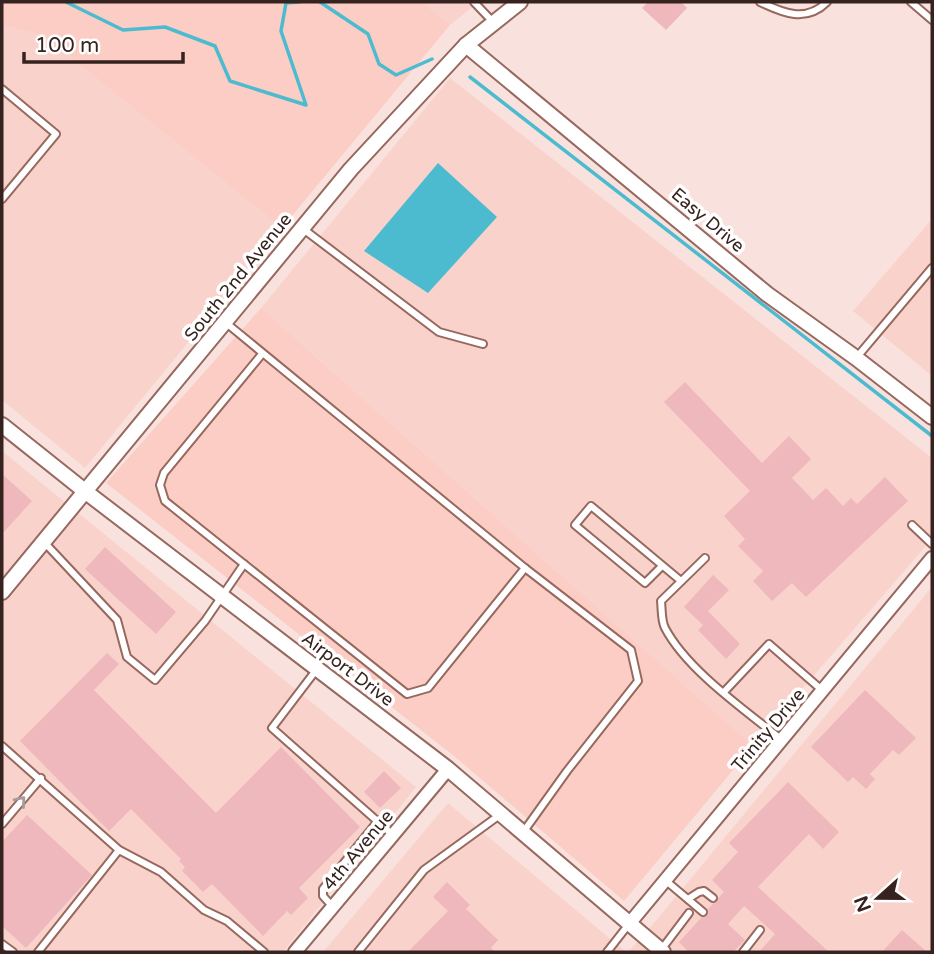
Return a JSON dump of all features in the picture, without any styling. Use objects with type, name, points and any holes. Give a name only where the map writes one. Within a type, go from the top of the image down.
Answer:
[{"type":"street","name":"South 2nd Avenue","points":[[2,592],[351,169],[466,45],[520,2]]},
{"type":"street","name":"Easy Drive","points":[[466,45],[767,294],[932,417]]},
{"type":"street","name":"Airport Drive","points":[[2,425],[448,769],[662,951]]},
{"type":"street","name":"Trinity Drive","points":[[629,924],[932,558]]},
{"type":"street","name":"4th Avenue","points":[[295,952],[448,769]]},
{"type":"lane","points":[[474,2],[493,23]]},
{"type":"lane","points":[[760,2],[783,14],[804,16],[827,2]]},
{"type":"lane","points":[[911,2],[932,19]]},
{"type":"lane","points":[[2,89],[56,134],[2,199]]},
{"type":"lane","points":[[302,228],[439,332],[483,344]]},
{"type":"lane","points":[[856,358],[932,268]]},
{"type":"lane","points":[[225,322],[525,568],[631,650],[638,681],[567,771],[523,833]]},
{"type":"lane","points":[[262,354],[164,473],[160,485],[165,501],[407,694],[428,688],[525,568]]},
{"type":"lane","points":[[662,566],[645,583],[575,525],[591,506],[681,582]]},
{"type":"lane","points":[[912,525],[932,544]]},
{"type":"lane","points":[[44,542],[117,620],[127,657],[155,680],[205,621],[244,564]]},
{"type":"lane","points":[[705,558],[661,601],[664,626],[691,662],[782,740]]},
{"type":"lane","points":[[724,692],[769,644],[822,691]]},
{"type":"lane","points":[[317,669],[272,728],[393,835]]},
{"type":"lane","points":[[2,746],[119,850],[161,872],[204,910],[227,921],[264,952]]},
{"type":"lane","points":[[2,824],[41,778]]},
{"type":"lane","points":[[358,952],[424,870],[501,814]]},
{"type":"lane","points":[[333,908],[323,896],[323,889],[378,821]]},
{"type":"lane","points":[[38,952],[119,850]]},
{"type":"lane","points":[[665,880],[703,912]]},
{"type":"lane","points":[[688,899],[704,891],[713,898]]},
{"type":"lane","points":[[662,951],[689,913]]},
{"type":"lane","points":[[607,952],[629,924]]},
{"type":"lane","points":[[743,952],[760,930]]},
{"type":"lane","points":[[2,944],[13,952]]},
{"type":"shaded area","points":[[2,2],[422,2],[450,25],[282,228],[44,35],[2,25]]},
{"type":"shaded area","points":[[422,2],[479,2],[450,25]]},
{"type":"shaded area","points":[[2,25],[44,34],[282,228],[85,468],[2,400]]},
{"type":"shaded area","points":[[450,78],[932,458],[932,539],[753,746],[261,308]]},
{"type":"shaded area","points":[[932,219],[932,376],[853,311]]},
{"type":"shaded area","points":[[261,308],[753,746],[624,901],[454,756],[106,483]]},
{"type":"shaded area","points":[[2,451],[416,787],[283,952],[2,952]]},
{"type":"shaded area","points":[[932,587],[932,952],[628,952],[649,929]]},
{"type":"shaded area","points":[[448,803],[626,952],[323,952]]},
{"type":"water","points":[[438,163],[497,217],[428,293],[364,251]]},
{"type":"building","points":[[648,2],[681,2],[687,8],[666,30],[642,8]]},
{"type":"building","points":[[685,382],[762,463],[789,436],[811,459],[792,478],[813,500],[826,488],[843,506],[851,498],[857,504],[885,477],[908,501],[806,597],[792,583],[772,601],[753,581],[763,571],[738,546],[745,539],[724,516],[750,491],[664,402]]},
{"type":"building","points":[[2,474],[32,501],[2,534]]},
{"type":"building","points":[[105,547],[176,612],[156,634],[85,569]]},
{"type":"building","points":[[713,575],[729,590],[708,611],[740,644],[726,659],[698,630],[703,625],[684,607]]},
{"type":"building","points":[[107,653],[119,664],[94,690],[216,813],[281,747],[360,827],[299,888],[308,898],[291,915],[287,911],[263,936],[212,884],[203,892],[182,871],[185,867],[179,861],[181,859],[131,809],[109,831],[20,741]]},
{"type":"building","points":[[865,690],[916,738],[899,755],[893,750],[870,774],[875,779],[866,789],[853,777],[848,782],[811,747]]},
{"type":"building","points":[[384,771],[401,788],[380,808],[364,792]]},
{"type":"building","points":[[788,782],[839,832],[823,849],[809,834],[758,887],[829,952],[759,952],[775,934],[744,906],[728,924],[745,940],[733,952],[689,952],[679,942],[702,917],[707,916],[708,909],[724,892],[712,880],[738,852],[729,843]]},
{"type":"building","points":[[27,815],[92,875],[26,948],[2,926],[2,842]]},
{"type":"building","points":[[447,882],[470,905],[466,909],[498,940],[491,948],[495,952],[408,952],[448,911],[433,897]]},
{"type":"building","points":[[902,930],[927,952],[882,952]]},
{"type":"waterway","points":[[66,2],[123,30],[165,27],[215,46],[230,81],[306,105],[281,31],[286,3],[299,2]]},
{"type":"waterway","points":[[320,2],[368,34],[379,64],[396,75],[432,59]]},
{"type":"waterway","points":[[470,77],[932,436]]}]
